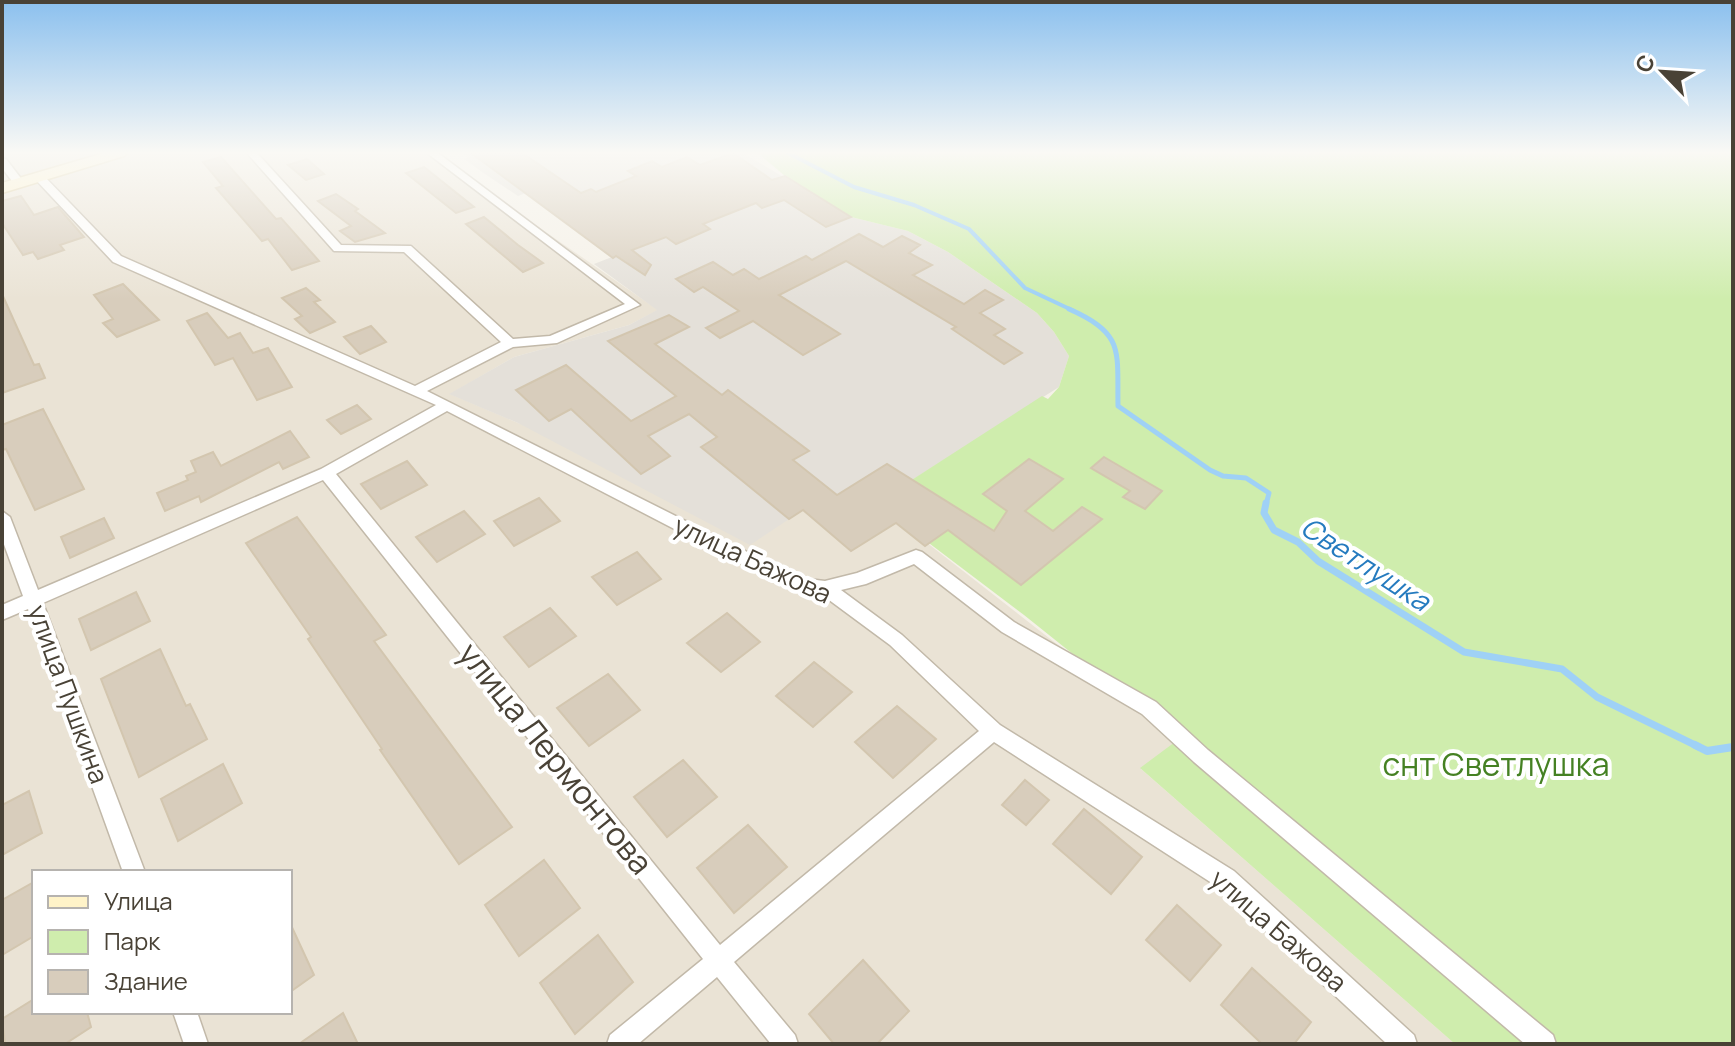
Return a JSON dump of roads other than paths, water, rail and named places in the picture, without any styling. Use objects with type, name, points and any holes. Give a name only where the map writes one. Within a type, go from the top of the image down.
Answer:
[{"type":"street","name":"улица Бажова","points":[[63,202],[117,259],[447,405],[796,584],[825,588],[896,640],[993,731],[1226,879],[1405,1044]]},
{"type":"street","points":[[296,202],[338,249],[407,248],[510,343]]},
{"type":"street","points":[[416,391],[510,343],[552,340],[634,305],[497,202]]},
{"type":"street","points":[[2,613],[326,473],[447,405]]},
{"type":"street","name":"улица Лермонтова","points":[[326,473],[786,1044]]},
{"type":"street","name":"улица Пушкина","points":[[2,517],[133,870]]},
{"type":"street","points":[[825,588],[860,579],[916,556],[1008,627],[1149,708],[1201,756],[1544,1044]]},
{"type":"street","points":[[619,1044],[993,731]]},
{"type":"street","points":[[186,1014],[196,1044]]},
{"type":"waterway","name":"Светлушка","points":[[903,202],[969,229],[1025,288],[1074,311]]},
{"type":"waterway","name":"Светлушка","points":[[1069,309],[1087,318],[1109,336],[1117,357],[1118,406],[1210,470],[1223,476],[1246,478],[1269,493],[1266,505]]},
{"type":"waterway","name":"Светлушка","points":[[1266,503],[1264,513],[1274,530],[1298,542],[1318,561],[1464,652],[1562,669],[1597,697],[1699,747]]},
{"type":"waterway","name":"Светлушка","points":[[1695,745],[1699,747]]},
{"type":"waterway","name":"Светлушка","points":[[1699,747],[1707,751],[1733,747]]},
{"type":"park label","name":"снт Светлушка","points":[[1496,764]]}]
